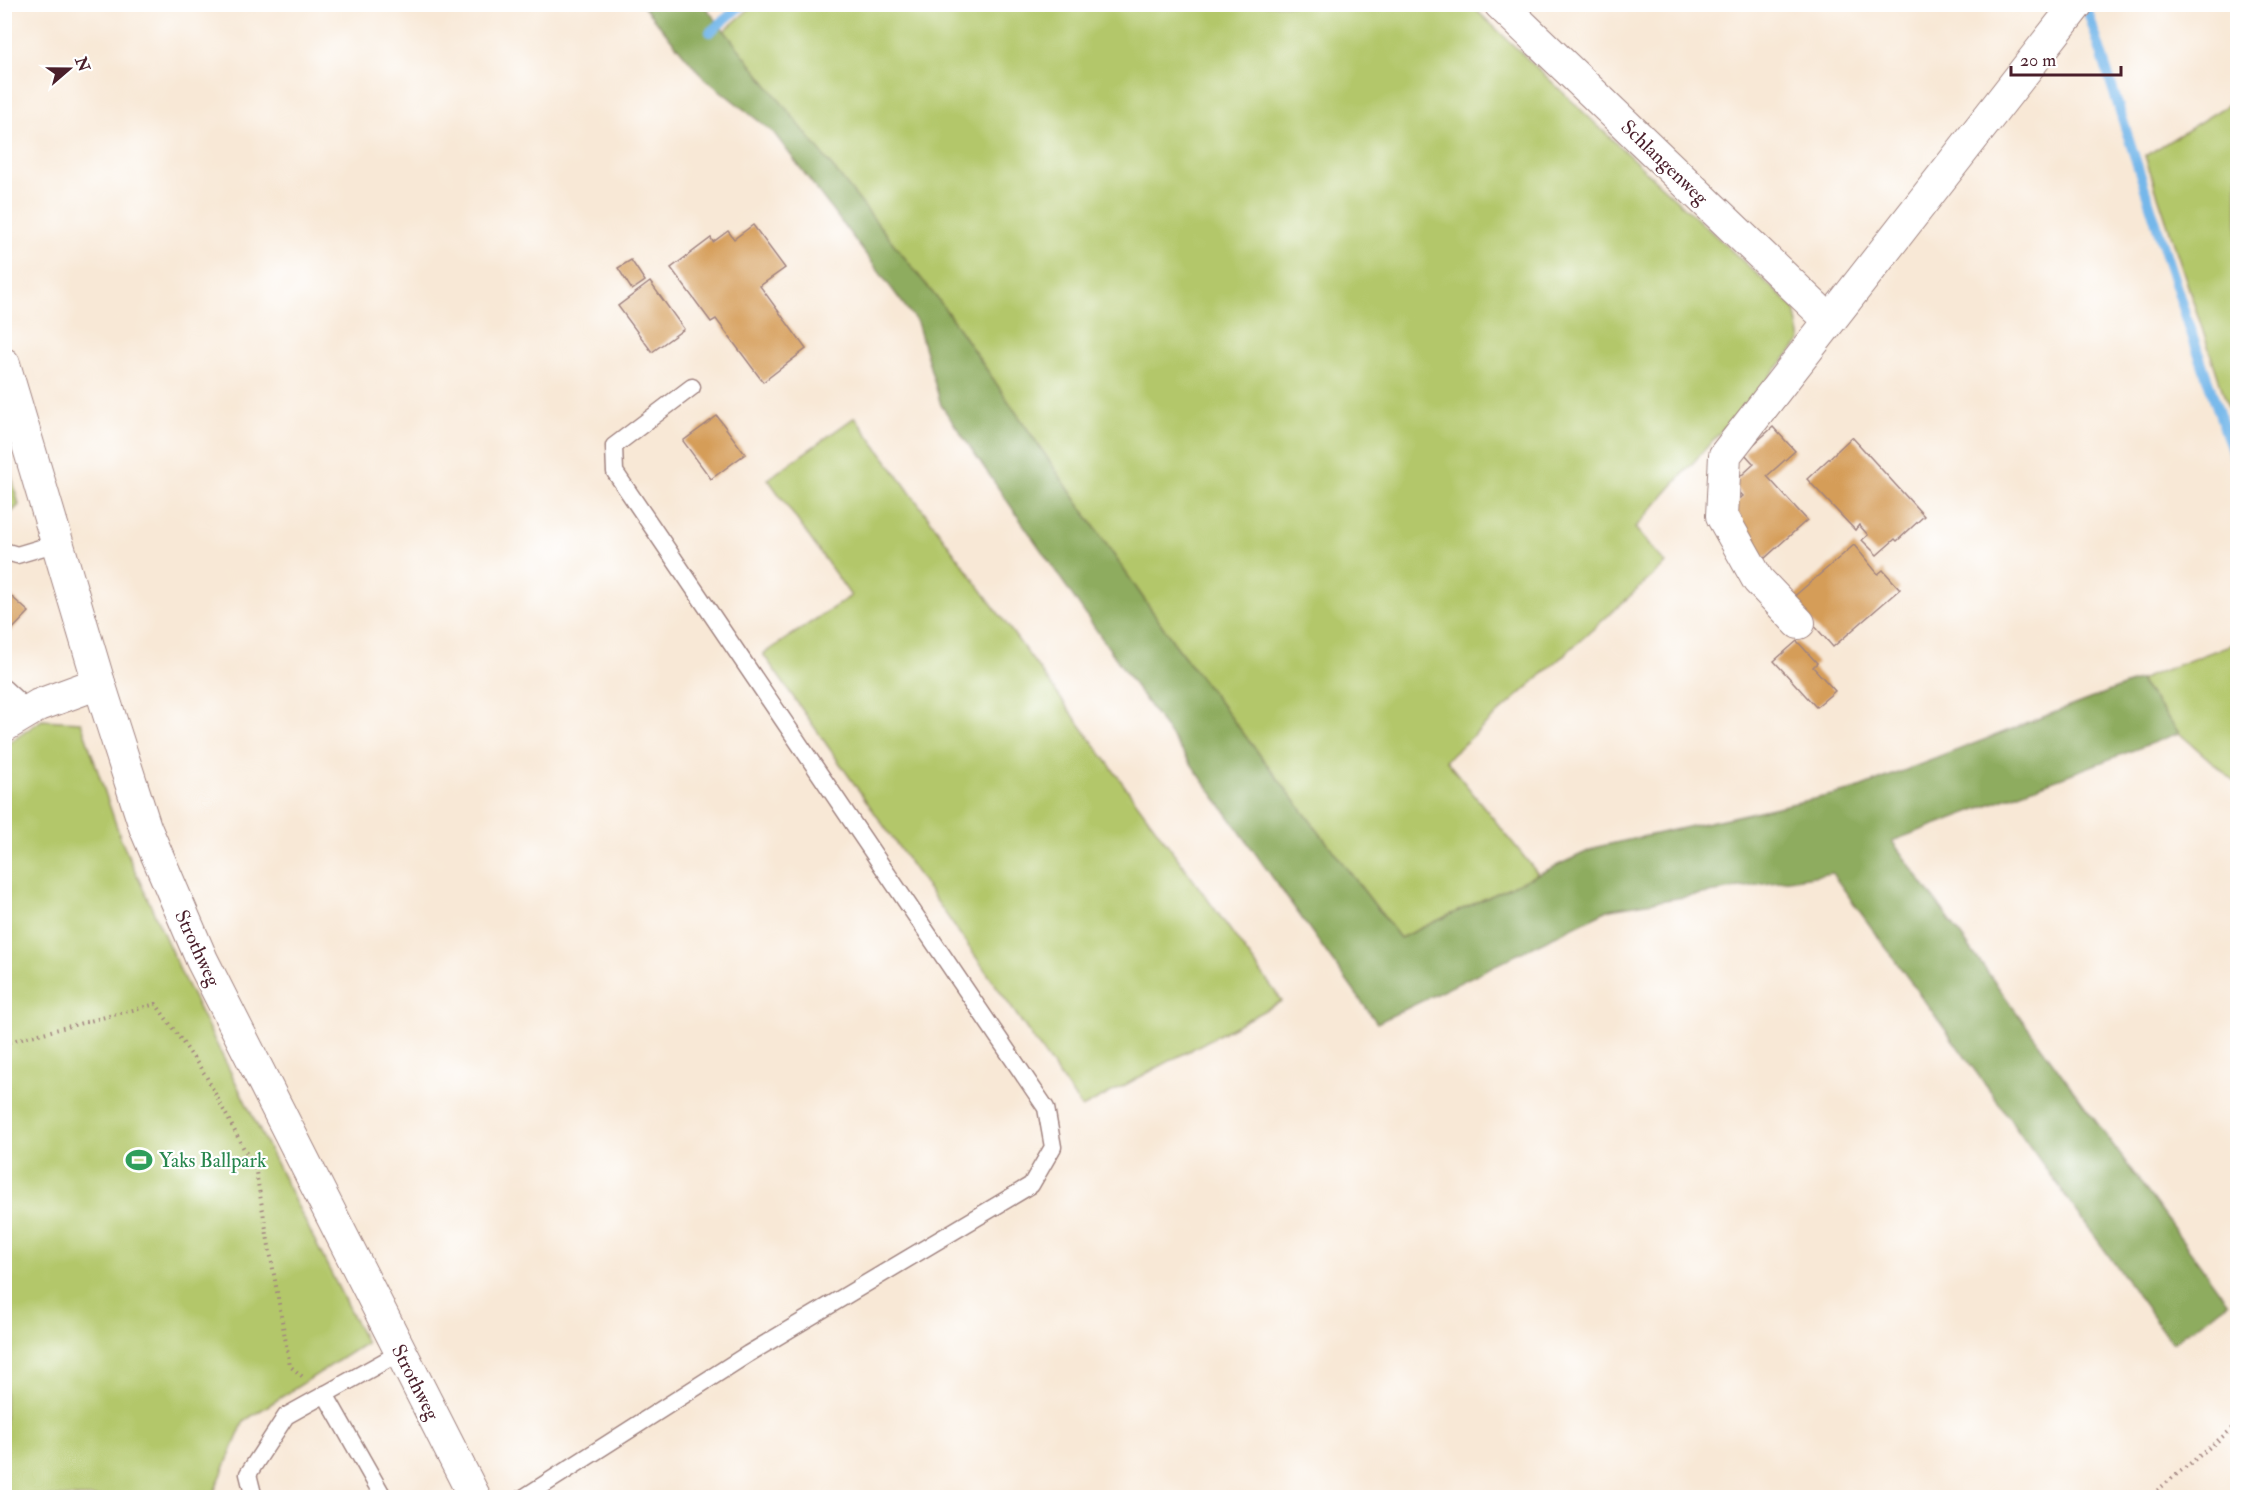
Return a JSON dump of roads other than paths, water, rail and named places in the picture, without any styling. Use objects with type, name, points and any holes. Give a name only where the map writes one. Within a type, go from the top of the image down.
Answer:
[{"type":"street","name":"Schlangenweg","points":[[1500,4],[1829,320]]},
{"type":"street","points":[[1799,623],[1758,580],[1722,516],[1725,455],[2077,4]]},
{"type":"street","name":"Strothweg","points":[[4,364],[99,683],[145,827],[202,960],[475,1497]]},
{"type":"street","points":[[16,718],[99,683]]},
{"type":"lane","points":[[523,1497],[748,1354],[1030,1185],[1053,1147],[1046,1108],[615,472],[614,446],[692,387]]},
{"type":"lane","points":[[4,551],[17,555],[57,543]]},
{"type":"lane","points":[[4,688],[16,718]]},
{"type":"lane","points":[[254,1497],[248,1474],[286,1416],[401,1352]]},
{"type":"lane","points":[[325,1394],[384,1497]]},
{"type":"waterway","points":[[710,32],[743,4]]},
{"type":"waterway","points":[[2089,15],[2190,329],[2238,468]]},
{"type":"place","name":"Yaks Ballpark","points":[[139,1160]]}]
